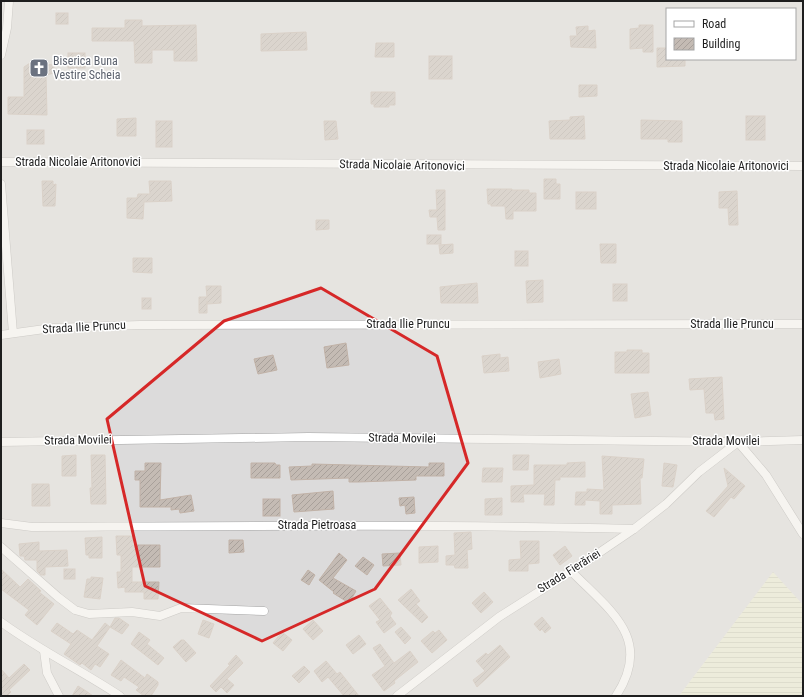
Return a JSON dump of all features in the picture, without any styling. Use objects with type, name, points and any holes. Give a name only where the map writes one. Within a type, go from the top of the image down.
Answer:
[{"type":"street","points":[[1,55],[7,28],[9,1]]},
{"type":"street","name":"Strada Nicolaie Aritonovici","points":[[1,162],[803,166]]},
{"type":"street","points":[[1,184],[13,333]]},
{"type":"street","name":"Strada Ilie Pruncu","points":[[1,335],[52,328],[147,325],[803,324]]},
{"type":"street","name":"Strada Movilei","points":[[1,442],[308,437],[738,442],[803,440]]},
{"type":"street","points":[[738,442],[766,475],[800,523],[803,534]]},
{"type":"street","name":"Strada Fierăriei","points":[[397,696],[499,617],[634,529],[666,504],[699,472],[738,442]]},
{"type":"street","name":"Strada Pietroasa","points":[[1,523],[32,527],[243,525],[521,526],[634,529]]},
{"type":"street","points":[[1,547],[75,610],[89,614],[132,612],[160,616],[181,608],[264,611]]},
{"type":"street","points":[[571,571],[613,614],[626,631],[631,648],[629,668],[623,685],[616,696]]},
{"type":"street","points":[[1,622],[44,651],[120,696]]},
{"type":"street","points":[[44,651],[47,673],[59,696]]},
{"type":"highlighted area","points":[[321,288],[437,356],[468,463],[375,589],[262,641],[145,586],[107,419],[224,321]]},
{"type":"shaded area","points":[[1,1],[803,1],[803,605],[773,573],[679,696],[1,696]]},
{"type":"green space","points":[[773,572],[803,605],[803,696],[679,696]]},
{"type":"building","points":[[56,13],[68,13],[68,24],[56,24]]},
{"type":"building","points":[[125,20],[142,20],[142,26],[196,25],[197,61],[174,61],[174,50],[152,50],[152,63],[135,63],[134,41],[92,41],[92,28],[125,28]]},
{"type":"building","points":[[639,25],[653,25],[653,52],[643,52],[643,48],[630,49],[630,29],[639,28]]},
{"type":"building","points":[[588,26],[588,31],[595,30],[596,48],[571,47],[570,36],[577,36],[576,27]]},
{"type":"building","points":[[306,32],[307,50],[261,51],[261,34]]},
{"type":"building","points":[[376,43],[394,43],[394,57],[375,57]]},
{"type":"building","points":[[657,48],[666,48],[666,60],[685,60],[685,66],[657,67]]},
{"type":"building","points":[[68,53],[85,53],[85,68],[68,68]]},
{"type":"building","points":[[429,56],[452,56],[452,79],[429,79]]},
{"type":"building","points":[[30,63],[54,65],[54,73],[46,75],[47,115],[8,114],[8,97],[24,97],[24,67]]},
{"type":"building","points":[[579,85],[597,85],[597,96],[579,97]]},
{"type":"building","points":[[371,92],[395,92],[395,105],[389,105],[389,107],[374,107],[374,104],[371,104]]},
{"type":"building","points":[[584,116],[585,139],[550,139],[549,121],[570,120],[570,117]]},
{"type":"building","points":[[746,116],[765,116],[765,140],[746,140]]},
{"type":"building","points":[[136,118],[136,136],[117,136],[117,119]]},
{"type":"building","points":[[641,120],[682,121],[682,142],[668,142],[668,139],[641,139]]},
{"type":"building","points":[[156,121],[172,121],[172,147],[156,147]]},
{"type":"building","points":[[324,121],[336,121],[338,139],[325,140]]},
{"type":"building","points":[[27,130],[44,130],[44,144],[27,144]]},
{"type":"building","points":[[544,179],[556,179],[556,184],[560,184],[560,199],[544,199]]},
{"type":"building","points":[[42,181],[53,181],[53,185],[56,184],[55,206],[43,206]]},
{"type":"building","points":[[149,181],[171,181],[172,201],[144,202],[143,219],[127,218],[127,198],[137,198],[138,194],[150,194]]},
{"type":"building","points":[[487,189],[529,190],[529,193],[536,193],[536,211],[513,211],[513,219],[506,219],[505,206],[491,206],[491,204],[488,204]]},
{"type":"building","points":[[436,190],[445,190],[445,230],[438,230],[437,217],[430,217],[429,210],[437,210]]},
{"type":"building","points":[[737,191],[738,225],[729,225],[728,208],[719,208],[719,192]]},
{"type":"building","points":[[576,192],[596,192],[596,209],[576,209]]},
{"type":"building","points":[[316,220],[329,220],[329,229],[316,230]]},
{"type":"building","points":[[427,235],[441,235],[441,244],[427,244]]},
{"type":"building","points":[[453,244],[453,253],[440,254],[439,245]]},
{"type":"building","points":[[600,244],[616,244],[616,263],[601,263]]},
{"type":"building","points":[[515,251],[528,251],[528,266],[515,266]]},
{"type":"building","points":[[133,258],[152,258],[152,273],[133,272]]},
{"type":"building","points":[[543,280],[543,302],[527,303],[526,281]]},
{"type":"building","points":[[477,283],[478,303],[441,303],[440,287]]},
{"type":"building","points":[[613,284],[627,284],[627,301],[613,301]]},
{"type":"building","points":[[206,286],[221,286],[221,303],[207,304],[207,313],[199,313],[199,297],[207,297]]},
{"type":"building","points":[[142,298],[151,298],[151,309],[142,309]]},
{"type":"building","points":[[346,343],[349,365],[327,368],[324,347]]},
{"type":"building","points":[[627,350],[642,350],[642,353],[649,353],[649,373],[615,373],[615,352],[627,352]]},
{"type":"building","points":[[500,354],[500,358],[508,357],[509,371],[484,373],[482,356]]},
{"type":"building","points":[[273,355],[277,370],[258,374],[254,359]]},
{"type":"building","points":[[559,359],[561,374],[540,378],[538,362]]},
{"type":"building","points":[[722,377],[724,419],[715,420],[714,413],[706,413],[704,389],[690,390],[689,379]]},
{"type":"building","points":[[648,392],[651,415],[635,418],[631,394]]},
{"type":"building","points":[[76,455],[76,476],[62,476],[62,456]]},
{"type":"building","points":[[91,455],[105,455],[106,504],[91,504]]},
{"type":"building","points":[[513,455],[529,455],[528,470],[513,470]]},
{"type":"building","points":[[602,456],[644,459],[642,478],[640,478],[641,504],[612,505],[612,514],[600,514],[600,501],[585,500],[585,505],[575,505],[576,492],[587,492],[587,489],[604,490]]},
{"type":"building","points":[[585,462],[585,477],[560,477],[560,480],[555,480],[554,505],[544,505],[545,494],[523,494],[524,502],[511,502],[511,486],[534,485],[534,465],[567,465],[567,463]]},
{"type":"building","points":[[145,463],[161,463],[160,500],[191,495],[194,511],[180,513],[179,509],[171,510],[171,507],[140,507],[140,480],[135,480],[135,471],[145,471]]},
{"type":"building","points":[[251,463],[275,463],[276,465],[280,465],[280,478],[251,478]]},
{"type":"building","points":[[429,463],[444,463],[444,476],[416,476],[416,480],[358,482],[349,482],[349,478],[291,480],[289,467],[312,466],[312,464],[429,467]]},
{"type":"building","points":[[664,463],[677,465],[673,487],[662,486]]},
{"type":"building","points":[[483,468],[503,468],[502,482],[482,482]]},
{"type":"building","points":[[724,468],[745,486],[734,499],[731,497],[714,517],[706,511],[728,486]]},
{"type":"building","points":[[32,484],[49,484],[50,506],[32,506]]},
{"type":"building","points":[[333,491],[334,509],[294,512],[292,495]]},
{"type":"building","points":[[414,497],[415,513],[406,514],[405,505],[400,506],[399,498]]},
{"type":"building","points":[[502,498],[502,515],[485,515],[485,499]]},
{"type":"building","points":[[263,499],[280,499],[280,516],[263,516]]},
{"type":"building","points":[[471,532],[472,549],[467,550],[468,568],[455,568],[454,565],[446,565],[446,556],[455,555],[454,533]]},
{"type":"building","points":[[116,536],[133,536],[132,545],[160,545],[160,567],[132,567],[132,582],[159,582],[158,599],[144,599],[144,592],[125,592],[125,587],[118,588],[117,572],[121,572],[121,555],[117,555]]},
{"type":"building","points":[[102,537],[102,558],[89,558],[89,555],[86,555],[85,538]]},
{"type":"building","points":[[229,540],[243,540],[244,552],[229,553]]},
{"type":"building","points":[[520,541],[539,541],[539,563],[528,564],[528,571],[509,571],[509,560],[521,559]]},
{"type":"building","points":[[39,542],[39,551],[67,550],[68,566],[45,567],[45,575],[41,575],[37,571],[37,560],[25,560],[24,556],[20,556],[19,544]]},
{"type":"building","points":[[438,546],[438,562],[419,563],[419,547]]},
{"type":"building","points":[[565,546],[572,556],[560,565],[553,555]]},
{"type":"building","points":[[339,553],[347,560],[333,578],[356,591],[349,603],[333,593],[334,592],[319,580]]},
{"type":"building","points":[[400,553],[401,565],[383,566],[382,554]]},
{"type":"building","points":[[363,557],[374,565],[367,575],[355,566]]},
{"type":"building","points":[[1,569],[20,587],[28,579],[41,591],[39,592],[54,604],[37,625],[25,615],[29,610],[1,589]]},
{"type":"building","points":[[64,569],[75,569],[75,579],[64,579]]},
{"type":"building","points":[[308,570],[315,575],[309,585],[301,580]]},
{"type":"building","points":[[91,577],[103,578],[100,599],[84,597],[87,579],[91,579]]},
{"type":"building","points":[[411,589],[420,601],[416,604],[428,617],[422,623],[398,600]]},
{"type":"building","points":[[484,592],[493,602],[481,613],[472,603]]},
{"type":"building","points":[[380,598],[392,613],[390,616],[396,624],[384,633],[376,622],[380,620],[369,606]]},
{"type":"building","points":[[542,617],[551,628],[545,633],[542,629],[540,631],[534,624]]},
{"type":"building","points":[[115,618],[119,618],[129,625],[122,634],[110,627]]},
{"type":"building","points":[[203,620],[214,624],[209,638],[198,634]]},
{"type":"building","points":[[313,620],[323,631],[313,640],[303,629]]},
{"type":"building","points":[[57,623],[73,634],[77,630],[92,640],[105,623],[110,627],[97,646],[109,654],[100,667],[95,664],[91,670],[82,663],[80,665],[64,654],[71,644],[51,631]]},
{"type":"building","points":[[401,627],[411,638],[405,644],[395,632]]},
{"type":"building","points":[[439,630],[447,640],[432,653],[421,641],[433,631],[435,633]]},
{"type":"building","points":[[139,632],[150,640],[147,644],[164,658],[158,665],[131,644]]},
{"type":"building","points":[[282,632],[292,640],[283,651],[273,643]]},
{"type":"building","points":[[359,635],[366,644],[353,654],[346,645]]},
{"type":"building","points":[[181,640],[184,640],[196,653],[186,662],[173,647]]},
{"type":"building","points":[[380,644],[394,663],[410,651],[418,662],[384,691],[372,675],[385,666],[373,648]]},
{"type":"building","points":[[500,645],[510,657],[477,687],[473,680],[485,671],[476,661],[486,653],[488,655]]},
{"type":"building","points":[[236,655],[243,663],[227,679],[234,685],[227,693],[221,687],[216,692],[210,686],[230,665],[228,664]]},
{"type":"building","points":[[121,660],[145,678],[147,674],[158,682],[158,685],[151,696],[144,696],[136,690],[139,687],[124,677],[121,681],[111,675]]},
{"type":"building","points":[[326,661],[337,674],[340,672],[359,696],[344,696],[328,677],[322,682],[314,671]]},
{"type":"building","points":[[24,664],[30,670],[9,690],[11,692],[7,696],[1,696],[1,669],[9,678]]},
{"type":"building","points":[[304,666],[310,672],[299,683],[292,676]]},
{"type":"building","points":[[78,686],[86,691],[93,696],[72,696]]},
{"type":"place","name":"Biserica Buna Vestire Scheia","points":[[39,68]]}]
